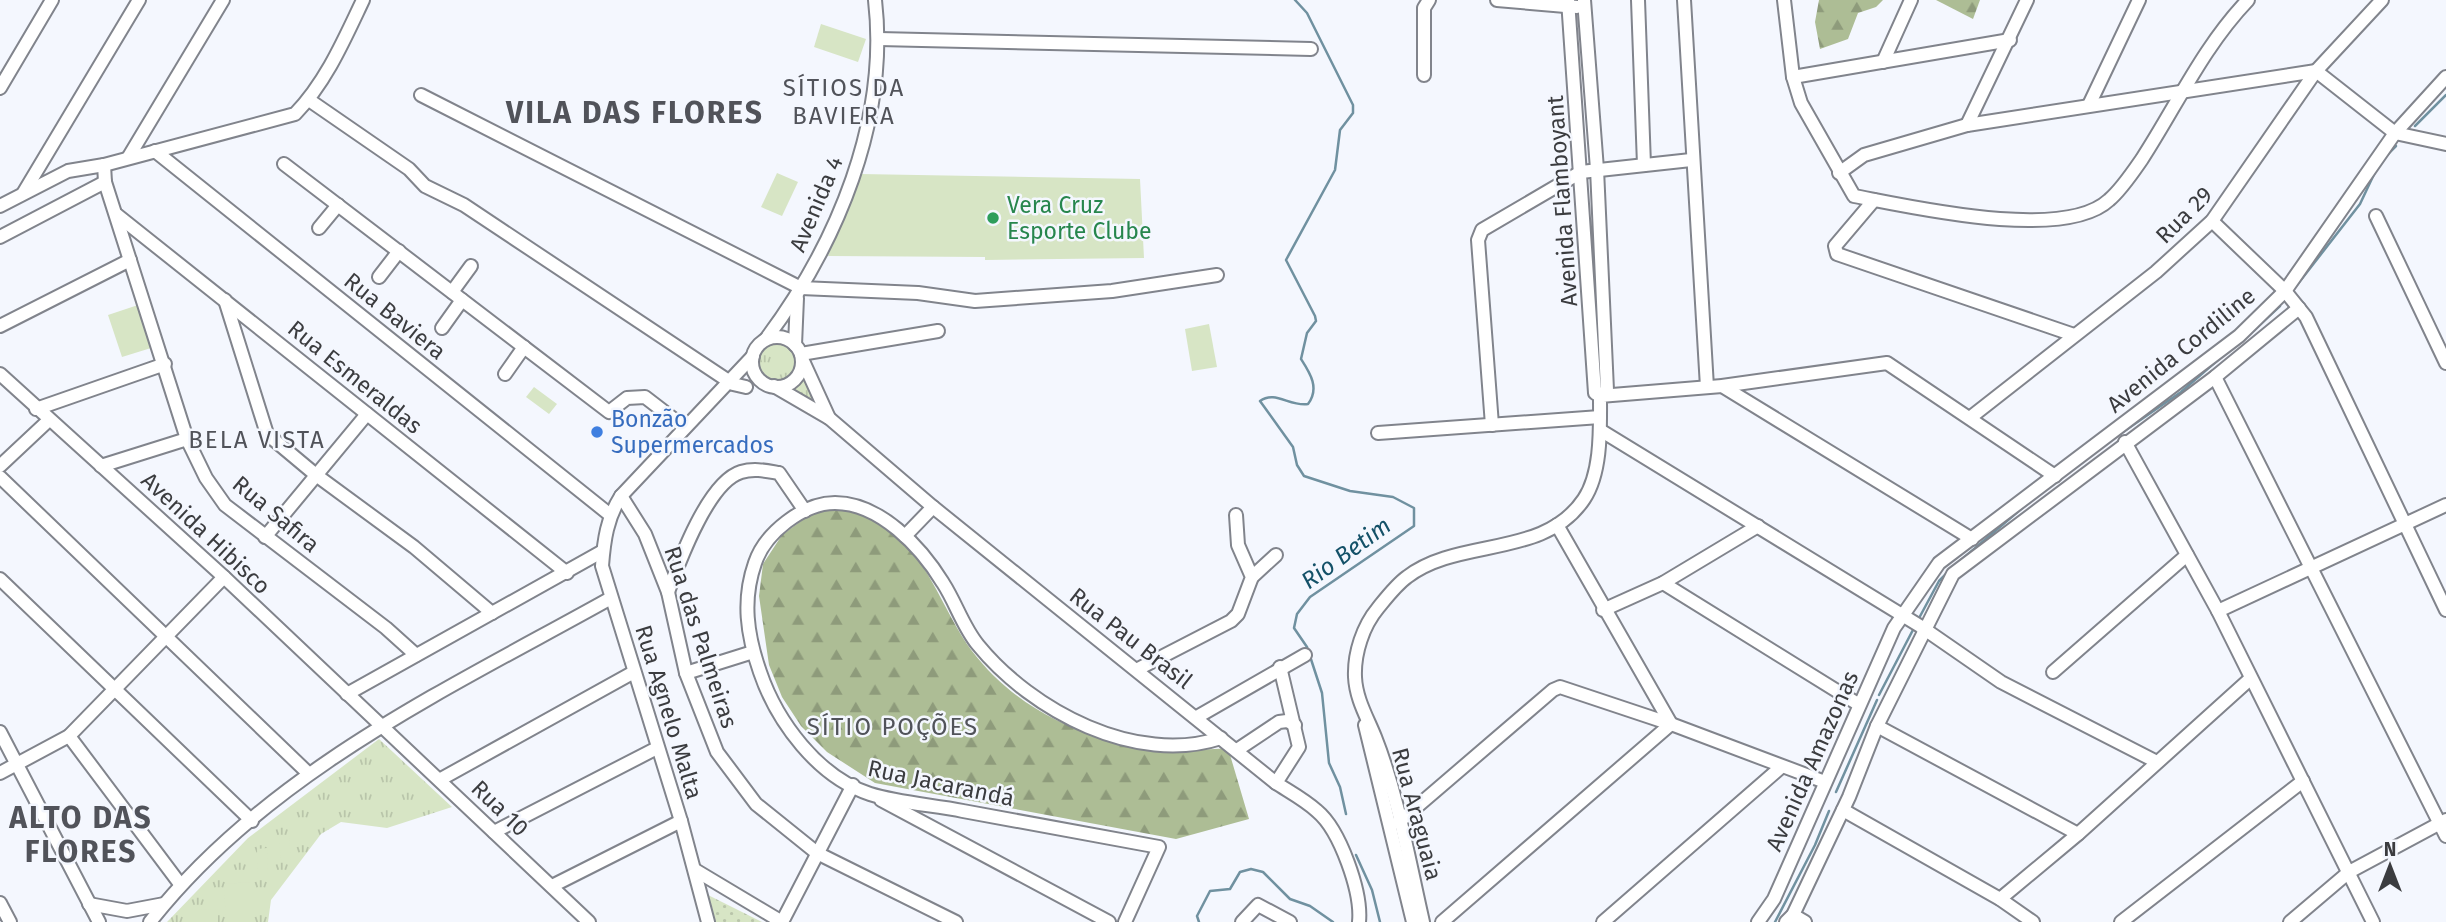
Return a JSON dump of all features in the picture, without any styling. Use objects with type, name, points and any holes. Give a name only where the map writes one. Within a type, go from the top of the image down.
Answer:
[{"type":"street","points":[[0,88],[52,0]]},
{"type":"street","points":[[24,192],[139,0]]},
{"type":"street","points":[[128,158],[223,0]]},
{"type":"street","points":[[0,206],[68,171],[104,165],[295,114],[309,100],[334,60],[363,0]]},
{"type":"street","name":"Avenida 4","points":[[766,339],[799,293],[832,226],[868,131],[880,39],[875,0]]},
{"type":"street","points":[[1424,75],[1424,8],[1429,0]]},
{"type":"street","points":[[1497,0],[1584,4]]},
{"type":"street","points":[[1638,0],[1644,165]]},
{"type":"street","points":[[1684,0],[1691,160],[1707,387]]},
{"type":"street","points":[[1784,0],[1793,77],[1801,103],[1854,197],[2018,221],[2065,220],[2108,202],[2141,160],[2224,25],[2248,0]]},
{"type":"street","points":[[1883,62],[1911,0]]},
{"type":"street","points":[[1967,125],[2027,0]]},
{"type":"street","points":[[2089,105],[2139,0]]},
{"type":"street","name":"Rua 29","points":[[1971,417],[2156,272],[2212,221],[2316,71],[2382,0]]},
{"type":"street","name":"Avenida Flamboyant","points":[[1569,3],[1595,393],[1600,396]]},
{"type":"street","name":"Avenida Flamboyant","points":[[1374,613],[1408,576],[1428,565],[1524,540],[1557,525],[1583,500],[1592,481],[1600,424],[1600,396],[1607,390],[1597,169],[1584,4]]},
{"type":"street","points":[[880,39],[1311,49]]},
{"type":"street","points":[[1793,77],[2010,40]]},
{"type":"street","points":[[1839,173],[1864,155],[1967,125],[2316,71],[2395,133],[2446,144]]},
{"type":"street","name":"Avenida Cordiline","points":[[1904,617],[1939,563],[2221,350],[2285,290],[2395,133],[2446,77]]},
{"type":"street","points":[[421,95],[799,293],[918,293],[975,301],[1112,291],[1217,275]]},
{"type":"street","points":[[309,100],[409,169],[425,186],[464,205],[728,380],[746,387]]},
{"type":"street","name":"Rua Baviera","points":[[155,151],[609,514]]},
{"type":"street","points":[[1492,425],[1479,234],[1486,226],[1581,172],[1691,160]]},
{"type":"street","points":[[284,164],[609,412],[626,398],[645,397],[684,427]]},
{"type":"street","name":"Rua Safira","points":[[104,165],[105,182],[187,439],[206,478],[225,505],[386,628],[416,655]]},
{"type":"street","points":[[0,237],[105,182]]},
{"type":"street","points":[[1874,200],[1835,246],[1837,254],[2074,335]]},
{"type":"street","points":[[319,228],[338,205]]},
{"type":"street","name":"Rua Esmeraldas","points":[[117,215],[567,573]]},
{"type":"street","points":[[2376,216],[2446,363]]},
{"type":"street","points":[[2212,221],[2285,290],[2299,308],[2446,610]]},
{"type":"street","points":[[379,277],[399,251]]},
{"type":"street","points":[[0,326],[130,260]]},
{"type":"street","points":[[442,328],[471,266]]},
{"type":"street","name":"Avenida 4","points":[[799,293],[800,353]]},
{"type":"street","points":[[225,300],[267,434],[316,475],[414,547],[492,613]]},
{"type":"street","name":"Avenida Cordiline","points":[[1922,628],[1953,574],[2125,442],[2215,377],[2299,308]]},
{"type":"street","points":[[800,353],[938,331]]},
{"type":"street","points":[[609,514],[621,496],[766,339],[783,337],[800,353]]},
{"type":"street","points":[[505,374],[524,347]]},
{"type":"street","points":[[706,403],[746,387],[772,386],[794,380],[800,353]]},
{"type":"street","name":"Rua Pau Brasil","points":[[800,353],[829,418]]},
{"type":"street","points":[[753,356],[757,376],[772,386]]},
{"type":"street","points":[[1600,396],[1722,386],[1887,363],[2055,476]]},
{"type":"street","points":[[36,410],[165,364]]},
{"type":"street","name":"Avenida Hibisco","points":[[0,374],[36,410],[224,577],[381,726]]},
{"type":"street","points":[[2215,377],[2443,821],[2446,836]]},
{"type":"street","name":"Rua Pau Brasil","points":[[772,386],[829,418],[933,507],[1138,669],[1276,783],[1317,811],[1329,824],[1355,888],[1359,922]]},
{"type":"street","points":[[1722,386],[1972,539]]},
{"type":"street","points":[[265,537],[367,414]]},
{"type":"street","points":[[0,466],[49,420]]},
{"type":"street","points":[[1378,433],[1492,425],[1600,424],[1922,628],[2001,682],[2157,762]]},
{"type":"street","points":[[102,466],[187,439]]},
{"type":"street","points":[[2125,442],[2218,611],[2373,922]]},
{"type":"street","points":[[668,592],[697,521],[726,480],[740,472],[761,469],[779,473],[805,511]]},
{"type":"street","points":[[0,477],[308,773]]},
{"type":"street","name":"Rua das Palmeiras","points":[[621,496],[645,534],[668,592],[686,673],[718,752],[756,804],[817,852],[956,922]]},
{"type":"street","name":"Rua Jacarandá","points":[[1125,922],[1159,847],[870,794],[816,761],[785,722],[768,695],[753,652],[745,607],[755,561],[763,546],[783,526],[805,511],[822,503],[852,503],[880,516],[905,536],[942,581],[977,644],[1028,694],[1070,719],[1118,737],[1193,747],[1221,738]]},
{"type":"street","points":[[2218,611],[2446,505]]},
{"type":"street","points":[[905,536],[933,507]]},
{"type":"street","name":"Rua Agnelo Malta","points":[[609,514],[602,566],[681,821],[708,922]]},
{"type":"street","points":[[1236,515],[1239,550],[1252,577]]},
{"type":"street","points":[[1557,525],[1603,610],[1671,724]]},
{"type":"street","points":[[1603,610],[1663,583],[1758,526]]},
{"type":"street","points":[[347,694],[603,551]]},
{"type":"street","points":[[1138,669],[1231,621],[1238,614],[1252,577],[1276,555]]},
{"type":"street","points":[[2053,672],[2187,555]]},
{"type":"street","points":[[0,773],[69,736],[117,690],[224,577]]},
{"type":"street","points":[[0,579],[252,821]]},
{"type":"street","points":[[1663,583],[1858,704]]},
{"type":"street","points":[[150,922],[180,884],[308,773],[381,726],[611,598]]},
{"type":"street","name":"Rua Araguaia","points":[[1374,613],[1363,634],[1355,676],[1367,739],[1413,922]]},
{"type":"street","name":"Avenida Amazonas","points":[[1758,922],[1774,899],[1858,704],[1904,617]]},
{"type":"street","name":"Avenida Amazonas","points":[[1789,918],[1843,810],[1922,628]]},
{"type":"street","points":[[686,673],[753,652]]},
{"type":"street","points":[[1197,717],[1305,655]]},
{"type":"street","points":[[1276,783],[1299,747],[1280,667]]},
{"type":"street","points":[[441,779],[634,671]]},
{"type":"street","points":[[2000,899],[2078,834],[2250,679]]},
{"type":"street","points":[[1399,822],[1553,690],[1560,687],[1671,724],[1780,768],[1825,782]]},
{"type":"street","name":"Rua Araguaia","points":[[1365,718],[1375,737],[1423,922]]},
{"type":"street","points":[[1237,750],[1279,722],[1287,721],[1295,725]]},
{"type":"street","points":[[1442,922],[1671,724]]},
{"type":"street","name":"Rua 10","points":[[381,726],[441,779],[589,922]]},
{"type":"street","points":[[1878,726],[2078,834]]},
{"type":"street","points":[[0,732],[99,922]]},
{"type":"street","points":[[69,736],[180,884]]},
{"type":"street","points":[[494,832],[657,748]]},
{"type":"street","points":[[1603,922],[1780,768]]},
{"type":"street","points":[[2121,922],[2303,781]]},
{"type":"street","points":[[695,870],[782,922],[853,785]]},
{"type":"street","points":[[870,794],[1109,922]]},
{"type":"street","points":[[1843,810],[2000,899],[2033,922]]},
{"type":"street","points":[[552,886],[681,821]]},
{"type":"street","points":[[2290,922],[2349,872],[2443,821]]},
{"type":"street","points":[[0,903],[10,922]]},
{"type":"street","points":[[89,904],[127,911],[164,904]]},
{"type":"street","points":[[1242,922],[1258,905],[1290,922]]},
{"type":"street","points":[[1789,918],[1805,922]]},
{"type":"green space","points":[[1819,0],[1883,0],[1876,7],[1858,13],[1848,39],[1820,49],[1815,22]]},
{"type":"green space","points":[[1936,0],[1980,0],[1973,19]]},
{"type":"green space","points":[[821,24],[866,39],[858,62],[814,47]]},
{"type":"green space","points":[[777,173],[798,182],[782,216],[761,207]]},
{"type":"green space","name":"Vera Cruz Esporte Clube","points":[[860,174],[1140,179],[1144,258],[985,260],[985,257],[828,256]]},
{"type":"green space","points":[[138,305],[151,348],[122,357],[108,315]]},
{"type":"green space","points":[[1209,324],[1217,367],[1192,371],[1185,329]]},
{"type":"green space","points":[[777,343],[791,348],[796,362],[791,376],[777,381],[763,376],[758,362],[763,348]]},
{"type":"green space","points":[[803,375],[819,409],[786,390],[797,385]]},
{"type":"green space","points":[[534,387],[557,404],[549,414],[526,397]]},
{"type":"green space","points":[[841,506],[881,522],[896,533],[921,563],[972,651],[997,679],[1024,701],[1087,733],[1121,742],[1156,748],[1228,748],[1249,819],[1176,839],[875,783],[827,752],[801,726],[782,697],[769,665],[759,596],[763,564],[782,535],[816,510]]},
{"type":"green space","points":[[379,739],[452,807],[387,828],[341,822],[321,834],[271,900],[268,922],[167,922],[248,838]]},
{"type":"green space","points":[[289,836],[291,859],[281,860],[279,837]]},
{"type":"green space","points":[[267,848],[268,873],[258,874],[257,849]]},
{"type":"green space","points":[[251,882],[251,922],[226,922],[224,884]]},
{"type":"green space","points":[[706,894],[762,922],[712,922]]},
{"type":"green space","points":[[218,909],[218,922],[192,922],[192,910]]},
{"type":"waterway","name":"Rio Betim","points":[[1295,0],[1307,13],[1353,105],[1353,113],[1340,130],[1335,170],[1286,260],[1316,321],[1307,333],[1301,359],[1312,381],[1312,398],[1308,404],[1271,397],[1260,401],[1293,447],[1297,465],[1304,476],[1350,491],[1393,497],[1414,508],[1414,526],[1310,597],[1297,614],[1294,628],[1307,647],[1322,693],[1329,763],[1340,787],[1346,814]]},
{"type":"waterway","points":[[2415,126],[2446,95]]},
{"type":"waterway","points":[[2386,156],[2396,146]]},
{"type":"waterway","points":[[2297,285],[2360,204],[2376,170]]},
{"type":"waterway","points":[[2254,330],[2280,306]]},
{"type":"waterway","points":[[2107,443],[2181,392],[2227,352]]},
{"type":"waterway","points":[[1954,566],[2027,504]]},
{"type":"waterway","points":[[1918,620],[1939,581],[1947,573]]},
{"type":"waterway","points":[[1879,695],[1915,626]]},
{"type":"waterway","points":[[1836,792],[1877,700]]},
{"type":"waterway","points":[[1775,922],[1815,845],[1829,811]]},
{"type":"waterway","name":"Rio Betim","points":[[1356,855],[1372,890],[1380,922]]},
{"type":"waterway","name":"Rio Betim","points":[[1199,922],[1197,916],[1210,891],[1230,889],[1240,872],[1251,869],[1263,872],[1290,899],[1310,906],[1333,922]]},
{"type":"place","name":"Vera Cruz Esporte Clube","points":[[993,218]]},
{"type":"place","name":"Bonzão Supermercados","points":[[597,432]]},
{"type":"district","name":"SÍTIOS DA BAVIERA","points":[[844,102]]},
{"type":"district","name":"VILA DAS FLORES","points":[[635,113]]},
{"type":"district","name":"BELA VISTA","points":[[257,440]]},
{"type":"district","name":"SÍTIO POÇÕES","points":[[893,727]]},
{"type":"district","name":"ALTO DAS FLORES","points":[[81,835]]}]
